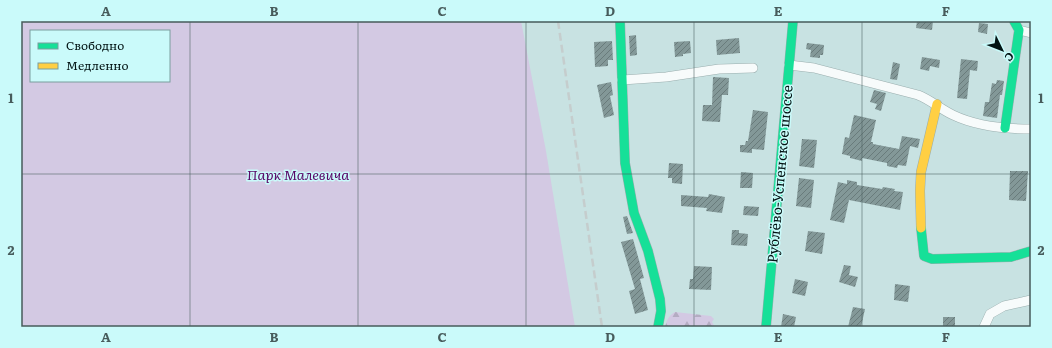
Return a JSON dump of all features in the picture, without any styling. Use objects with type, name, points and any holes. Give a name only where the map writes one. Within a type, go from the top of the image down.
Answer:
[{"type":"street","points":[[620,21],[625,163],[634,213],[648,251],[660,299],[661,311],[658,327]]},
{"type":"street","name":"Рублёво-Успенское шоссе","points":[[766,327],[793,21]]},
{"type":"street","points":[[1004,128],[1019,30],[1014,21]]},
{"type":"street","points":[[1019,30],[1031,32]]},
{"type":"street","points":[[789,65],[814,68],[918,95],[937,104],[947,112],[965,120],[1004,128],[1031,129]]},
{"type":"street","points":[[622,80],[666,77],[719,69],[753,68]]},
{"type":"street","points":[[937,104],[924,158],[920,182],[924,256],[932,259],[1011,257],[1031,251]]},
{"type":"street","points":[[984,327],[990,314],[1004,306],[1031,300]]},
{"type":"green space","name":"Парк Малевича","points":[[21,21],[521,21],[546,151],[575,327],[21,327]]},
{"type":"green space","points":[[675,312],[711,316],[714,319],[712,322],[715,327],[665,327],[668,318]]},
{"type":"building","points":[[917,21],[933,21],[932,30],[916,28]]},
{"type":"building","points":[[979,23],[988,24],[987,34],[978,32]]},
{"type":"building","points":[[636,35],[637,55],[630,56],[629,36]]},
{"type":"building","points":[[739,38],[740,53],[717,55],[716,40]]},
{"type":"building","points":[[612,41],[613,60],[608,60],[608,66],[595,67],[594,42]]},
{"type":"building","points":[[690,41],[691,53],[675,57],[674,42]]},
{"type":"building","points":[[807,43],[824,45],[823,55],[820,55],[820,58],[810,57],[811,50],[806,49]]},
{"type":"building","points":[[922,57],[940,60],[939,68],[930,66],[929,71],[920,69]]},
{"type":"building","points":[[961,59],[978,61],[977,71],[970,70],[967,99],[957,98]]},
{"type":"building","points":[[893,62],[900,64],[897,80],[890,79]]},
{"type":"building","points":[[713,77],[729,78],[728,95],[722,95],[720,122],[702,121],[703,105],[712,105]]},
{"type":"building","points":[[997,80],[1004,81],[1002,95],[1000,95],[997,118],[983,116],[985,102],[989,102],[992,83],[996,84]]},
{"type":"building","points":[[611,82],[613,95],[610,96],[614,115],[604,118],[597,85]]},
{"type":"building","points":[[874,90],[886,93],[881,111],[875,109],[877,104],[870,102]]},
{"type":"building","points":[[753,110],[768,112],[764,150],[752,149],[752,153],[740,152],[740,145],[745,145],[746,141],[748,141]]},
{"type":"building","points":[[854,115],[876,120],[871,142],[873,142],[873,144],[899,149],[902,136],[920,139],[918,148],[910,146],[906,166],[898,165],[897,168],[887,166],[887,163],[862,158],[862,161],[842,154],[845,137],[849,138]]},
{"type":"building","points":[[802,139],[817,140],[814,168],[799,166]]},
{"type":"building","points":[[669,163],[683,164],[682,184],[672,183],[672,178],[668,178]]},
{"type":"building","points":[[1010,171],[1028,171],[1026,201],[1009,200]]},
{"type":"building","points":[[741,172],[753,173],[752,188],[740,188]]},
{"type":"building","points":[[799,178],[814,180],[811,208],[796,206]]},
{"type":"building","points":[[847,180],[857,182],[857,185],[882,189],[883,187],[895,189],[894,191],[903,192],[900,210],[849,200],[844,223],[830,220],[838,182],[847,184]]},
{"type":"building","points":[[709,194],[725,197],[722,213],[706,211],[707,208],[681,206],[681,195],[708,197]]},
{"type":"building","points":[[744,206],[759,207],[758,216],[743,215]]},
{"type":"building","points":[[627,216],[633,233],[627,234],[623,217]]},
{"type":"building","points":[[732,230],[739,230],[739,233],[748,234],[747,246],[731,245]]},
{"type":"building","points":[[808,231],[825,233],[822,254],[805,251]]},
{"type":"building","points":[[633,239],[644,278],[640,279],[648,310],[635,314],[629,291],[635,289],[621,242]]},
{"type":"building","points":[[844,265],[851,266],[849,275],[858,277],[855,287],[839,282]]},
{"type":"building","points":[[694,266],[712,267],[711,290],[689,289],[690,279],[693,279]]},
{"type":"building","points":[[795,279],[808,282],[805,296],[792,293]]},
{"type":"building","points":[[895,284],[910,286],[908,302],[894,300]]},
{"type":"building","points":[[853,307],[865,309],[861,327],[848,327]]},
{"type":"building","points":[[783,314],[796,317],[794,327],[781,327]]},
{"type":"building","points":[[943,317],[955,317],[955,327],[943,327]]},
{"type":"railway","points":[[558,21],[602,327]]},
{"type":"traffic: fast","points":[[620,21],[625,163],[634,213],[648,251],[660,299],[661,311],[658,327]]},
{"type":"traffic: fast","points":[[766,327],[793,21]]},
{"type":"traffic: fast","points":[[1005,128],[1019,30],[1014,21]]},
{"type":"traffic: fast","points":[[921,228],[924,256],[932,259],[1011,257],[1031,251]]},
{"type":"traffic: slow","points":[[921,228],[921,172],[937,104]]}]
